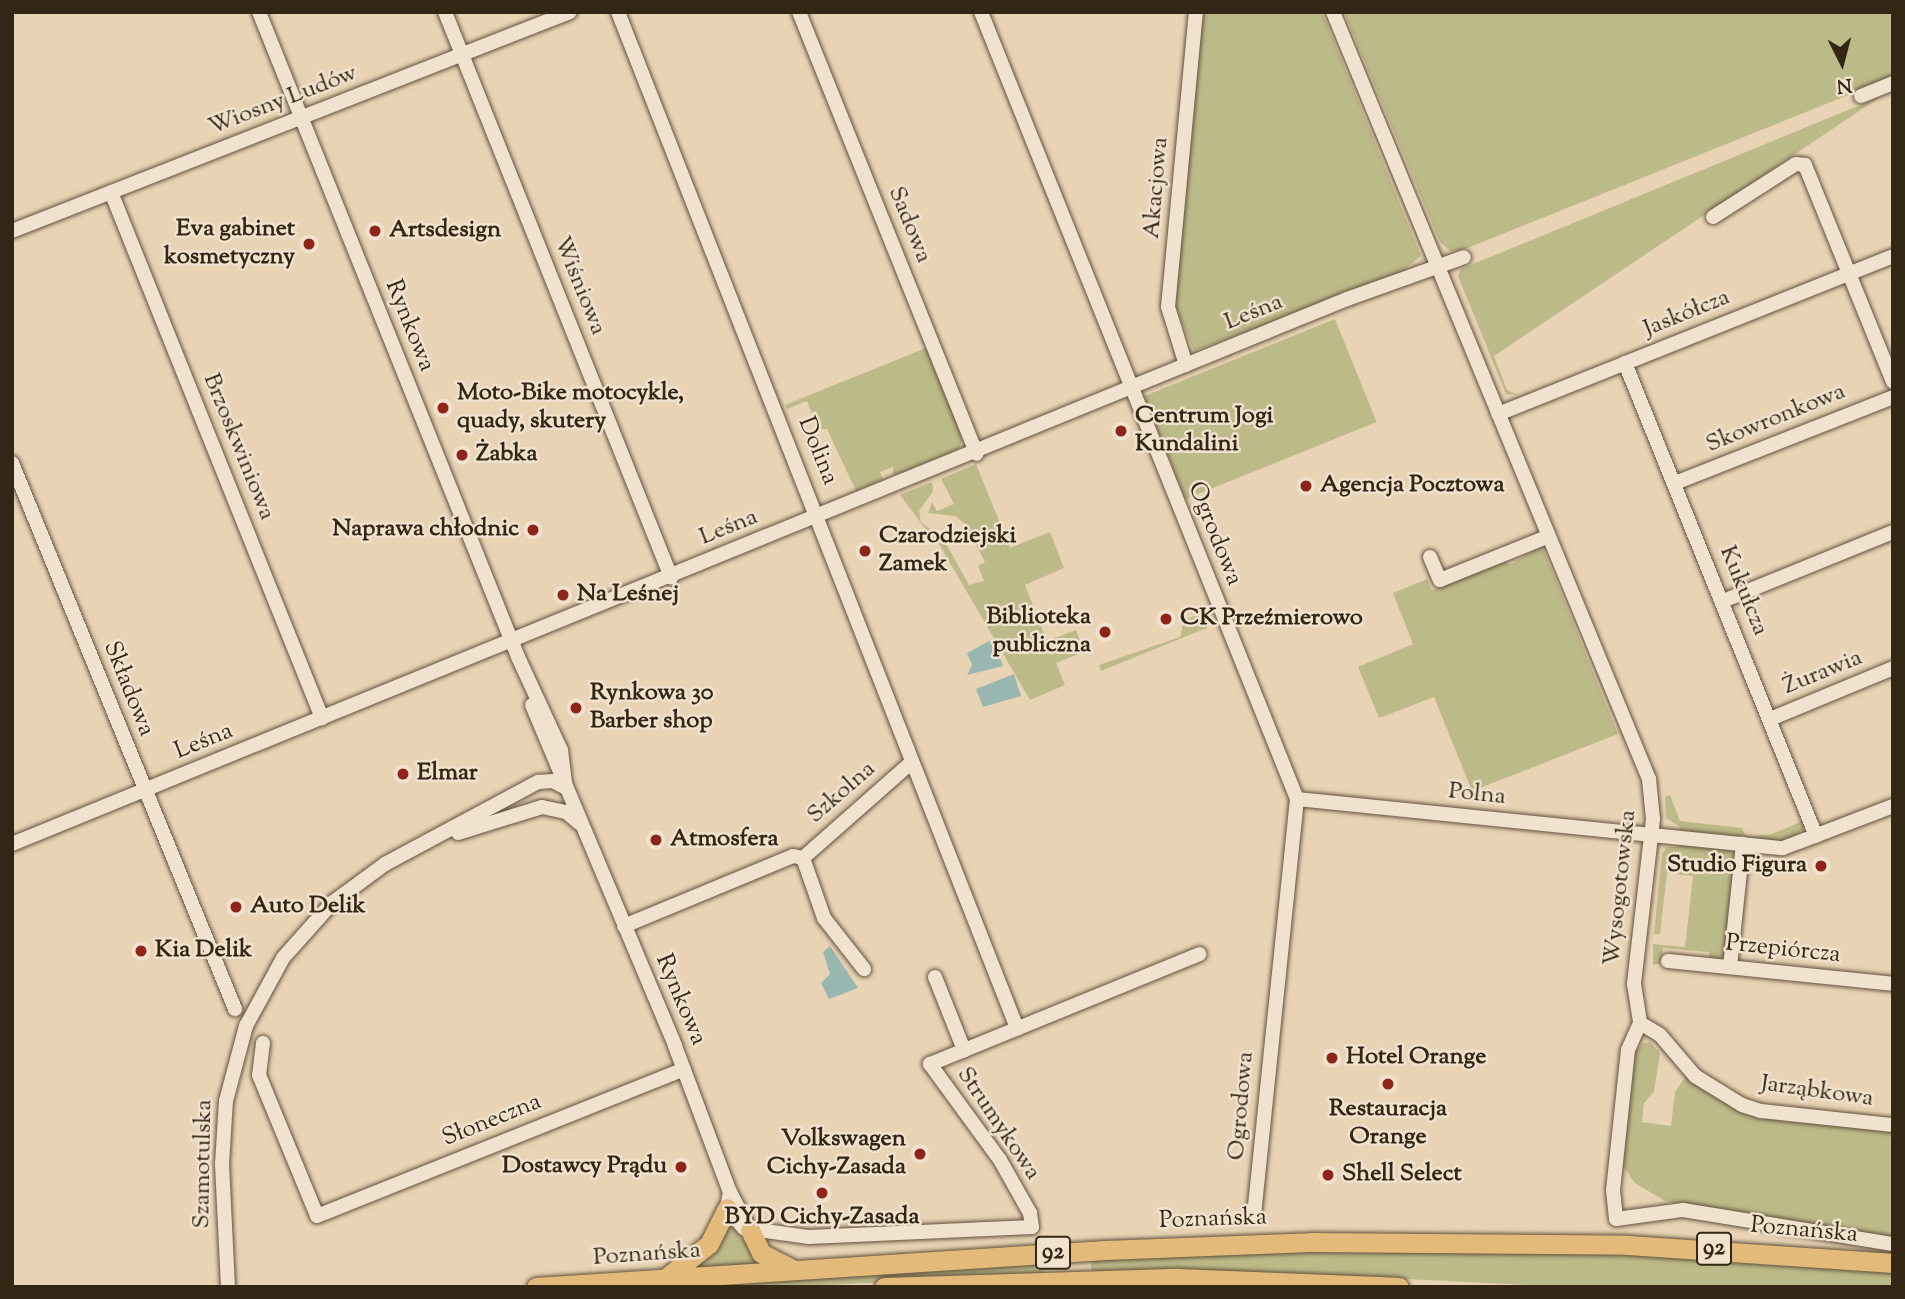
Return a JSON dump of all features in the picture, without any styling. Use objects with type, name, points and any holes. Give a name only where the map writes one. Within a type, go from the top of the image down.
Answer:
[{"type":"main road","points":[[667,1278],[709,1244],[728,1200]]},
{"type":"main road","points":[[750,1230],[761,1254],[794,1270]]},
{"type":"main road","name":"Poznańska","points":[[536,1287],[1188,1245],[1400,1241],[1684,1247],[1893,1263]]},
{"type":"main road","points":[[1137,1278],[1169,1287]]},
{"type":"main road","name":"92","points":[[884,1287],[1137,1278],[1266,1279],[1399,1287]]},
{"type":"street","name":"Rynkowa","points":[[259,12],[511,641],[564,759],[566,788]]},
{"type":"street","name":"Wiśniowa","points":[[444,12],[671,577]]},
{"type":"street","name":"Wiosny Ludów","points":[[12,231],[570,12]]},
{"type":"street","name":"Dolina","points":[[618,12],[819,517],[1017,1028]]},
{"type":"street","name":"Sadowa","points":[[799,12],[977,454]]},
{"type":"street","name":"Ogrodowa","points":[[981,12],[1297,799],[1254,1216]]},
{"type":"street","name":"Akacjowa","points":[[1186,365],[1168,307],[1196,12]]},
{"type":"street","name":"Wysogotowska","points":[[1333,12],[1547,537],[1645,768],[1653,803],[1634,984],[1640,1023]]},
{"type":"street","points":[[1861,96],[1893,83]]},
{"type":"street","points":[[1713,217],[1802,163],[1893,382]]},
{"type":"street","name":"Brzoskwiniowa","points":[[111,192],[322,718]]},
{"type":"street","name":"Jaskółcza","points":[[1498,414],[1893,256]]},
{"type":"street","name":"Leśna","points":[[12,844],[977,454],[1186,365],[1464,257]]},
{"type":"street","name":"Kukułcza","points":[[1625,363],[1816,836]]},
{"type":"street","name":"Skowronkowa","points":[[1675,483],[1893,397]]},
{"type":"street","name":"Składowa","points":[[12,463],[235,1009]]},
{"type":"street","points":[[1723,601],[1893,533]]},
{"type":"street","points":[[1430,557],[1440,580],[1547,537]]},
{"type":"street","name":"Rynkowa","points":[[518,657],[539,726],[684,1069],[728,1200],[750,1230]]},
{"type":"street","name":"Żurawia","points":[[1770,719],[1893,668]]},
{"type":"street","points":[[539,726],[544,754],[538,782],[552,781],[566,788]]},
{"type":"street","name":"Szkolna","points":[[803,858],[912,762]]},
{"type":"street","name":"Szamotulska","points":[[228,1287],[224,1115],[237,1051],[255,1006],[283,958],[332,904],[385,864],[538,782]]},
{"type":"street","name":"Szamotulska","points":[[436,838],[533,809],[566,788]]},
{"type":"street","name":"Polna","points":[[1297,799],[1783,848],[1893,806]]},
{"type":"street","name":"Szamotulska","points":[[533,809],[566,812],[582,827]]},
{"type":"street","points":[[1730,967],[1743,844]]},
{"type":"street","points":[[624,926],[793,856],[803,858],[824,918],[863,969]]},
{"type":"street","points":[[935,977],[964,1050],[1199,954]]},
{"type":"street","name":"Przepiórcza","points":[[1668,961],[1893,984]]},
{"type":"street","points":[[1640,1023],[1628,1049],[1613,1190],[1616,1219],[1683,1210],[1893,1244]]},
{"type":"street","name":"Jarząbkowa","points":[[1640,1023],[1660,1035],[1695,1076],[1742,1105],[1893,1125]]},
{"type":"street","name":"Słoneczna","points":[[262,1043],[259,1075],[317,1216],[684,1069]]},
{"type":"street","name":"Strumykowa","points":[[750,1230],[813,1238],[1032,1227],[1030,1213],[1000,1160],[930,1064],[964,1050]]},
{"type":"shaded area","points":[[1203,12],[1322,12],[1421,256],[1407,267],[1408,272],[1194,351],[1175,306]]},
{"type":"shaded area","points":[[1344,12],[1893,12],[1893,77],[1465,249],[1450,251],[1440,242]]},
{"type":"shaded area","points":[[1880,97],[1494,356],[1507,390],[1518,395],[1506,394],[1458,276],[1461,269]]},
{"type":"shaded area","points":[[1335,319],[1377,422],[1186,499],[1144,396]]},
{"type":"shaded area","points":[[926,348],[963,439],[958,450],[893,476],[893,467],[880,472],[883,480],[856,491],[827,429],[818,429],[807,401],[787,409],[785,405]]},
{"type":"shaded area","points":[[976,464],[1010,548],[1050,532],[1064,568],[1025,585],[1047,641],[1076,630],[1084,652],[1056,663],[1065,685],[1030,700],[939,544],[924,527],[900,495],[932,482],[933,491],[919,511],[921,522],[944,540],[969,585],[984,581],[978,566],[985,562],[965,524],[955,516],[928,513],[932,502],[937,511],[954,504],[941,479]]},
{"type":"shaded area","points":[[1542,546],[1618,734],[1472,791],[1434,697],[1379,718],[1358,667],[1413,644],[1393,593],[1427,579],[1432,590],[1504,561],[1511,564]]},
{"type":"shaded area","points":[[1209,603],[1213,614],[1206,620],[1209,627],[1101,671],[1099,665],[1180,637],[1184,620],[1208,611]]},
{"type":"shaded area","points":[[1670,795],[1680,821],[1742,828],[1746,837],[1772,834],[1805,820],[1805,827],[1789,842],[1679,833],[1680,827],[1666,818],[1665,797]]},
{"type":"shaded area","points":[[1678,842],[1727,848],[1736,857],[1727,951],[1719,959],[1709,961],[1709,952],[1663,948],[1662,963],[1653,965],[1653,944],[1685,947],[1693,876],[1667,873],[1660,934],[1654,934],[1662,854],[1667,847],[1678,847]]},
{"type":"shaded area","points":[[1650,1042],[1660,1053],[1654,1092],[1644,1103],[1642,1122],[1671,1126],[1675,1092],[1686,1076],[1744,1111],[1893,1130],[1893,1237],[1813,1229],[1665,1201],[1635,1183],[1623,1166],[1634,1054],[1643,1043]]},
{"type":"shaded area","points":[[729,1221],[761,1264],[695,1268],[715,1249]]},
{"type":"shaded area","points":[[1225,1249],[1634,1253],[1893,1271],[1893,1287],[1566,1287],[1331,1275],[1092,1273],[1091,1268],[1092,1256]]},
{"type":"shaded area","points":[[1044,1262],[1044,1274],[790,1287],[631,1287]]},
{"type":"water","points":[[993,639],[1003,666],[967,675],[972,665],[967,653]]},
{"type":"water","points":[[1014,674],[1021,696],[983,707],[976,689]]},
{"type":"water","points":[[830,946],[858,988],[829,999],[821,983],[830,974],[823,952]]},
{"type":"place","name":"Artsdesign","points":[[375,231]]},
{"type":"place","name":"Eva gabinet kosmetyczny","points":[[309,244]]},
{"type":"place","name":"Moto-Bike motocykle, quady, skutery","points":[[443,408]]},
{"type":"place","name":"Centrum Jogi Kundalini","points":[[1121,431]]},
{"type":"place","name":"Żabka","points":[[462,455]]},
{"type":"place","name":"Agencja Pocztowa","points":[[1306,486]]},
{"type":"place","name":"Naprawa chłodnic","points":[[533,530]]},
{"type":"place","name":"Czarodziejski Zamek","points":[[865,551]]},
{"type":"place","name":"Na Leśnej","points":[[563,595]]},
{"type":"place","name":"CK Przeźmierowo","points":[[1166,619]]},
{"type":"place","name":"Biblioteka publiczna","points":[[1105,632]]},
{"type":"place","name":"Rynkowa 30 Barber shop","points":[[576,708]]},
{"type":"place","name":"Elmar","points":[[403,774]]},
{"type":"place","name":"Atmosfera","points":[[656,840]]},
{"type":"place","name":"Studio Figura","points":[[1821,866]]},
{"type":"place","name":"Auto Delik","points":[[236,907]]},
{"type":"place","name":"Kia Delik","points":[[141,951]]},
{"type":"place","name":"Hotel Orange","points":[[1332,1058]]},
{"type":"place","name":"Restauracja Orange","points":[[1388,1084]]},
{"type":"place","name":"Volkswagen Cichy-Zasada","points":[[920,1154]]},
{"type":"place","name":"Dostawcy Prądu","points":[[681,1167]]},
{"type":"place","name":"Shell Select","points":[[1328,1175]]},
{"type":"place","name":"BYD Cichy-Zasada","points":[[822,1193]]}]
